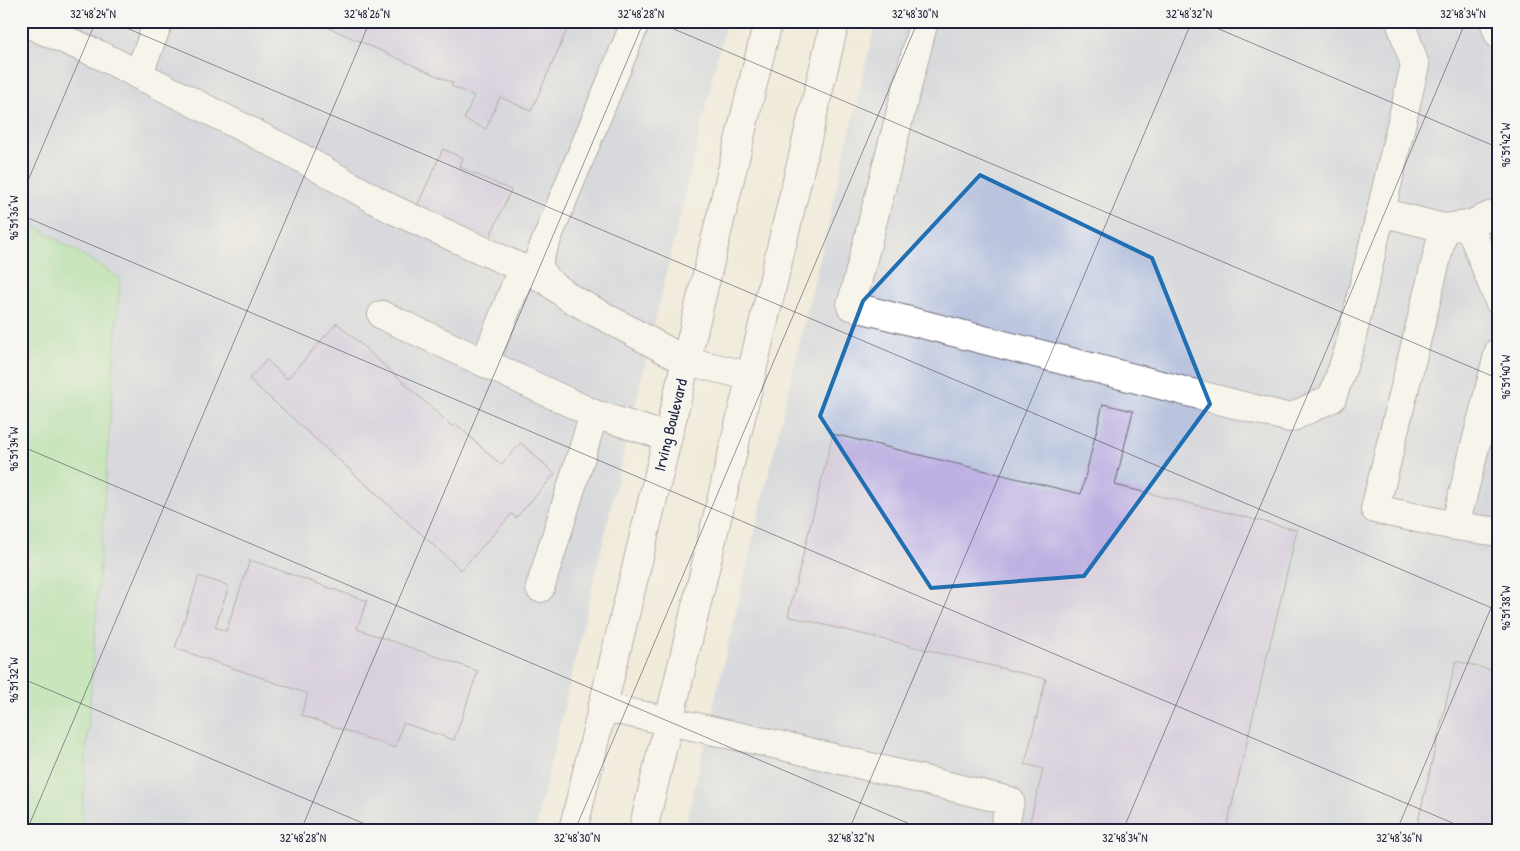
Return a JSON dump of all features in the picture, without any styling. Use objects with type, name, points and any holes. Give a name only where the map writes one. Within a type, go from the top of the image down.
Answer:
[{"type":"main road","points":[[22,21],[100,55],[289,151],[390,208],[534,274],[570,298],[686,361],[750,376]]},
{"type":"main road","points":[[138,75],[159,21]]},
{"type":"main road","points":[[485,363],[539,266],[539,258],[636,21]]},
{"type":"main road","name":"Irving Boulevard","points":[[573,830],[768,21]]},
{"type":"main road","points":[[643,830],[835,21]]},
{"type":"main road","points":[[924,21],[851,306],[1290,418],[1332,398],[1349,349],[1416,65],[1400,21]]},
{"type":"main road","points":[[1494,21],[1499,35]]},
{"type":"main road","points":[[1381,212],[1457,227],[1499,212]]},
{"type":"main road","points":[[1457,227],[1499,301]]},
{"type":"main road","points":[[1457,227],[1375,509],[1455,526],[1499,532]]},
{"type":"main road","points":[[382,315],[594,414],[668,437]]},
{"type":"main road","points":[[1455,526],[1499,351]]},
{"type":"main road","points":[[540,588],[594,414]]},
{"type":"main road","points":[[602,707],[796,749],[1010,801],[1004,830]]},
{"type":"highlighted area","points":[[980,175],[1152,258],[1210,404],[1084,576],[931,588],[820,416],[863,301]]},
{"type":"shaded area","points":[[21,21],[726,21],[535,830],[81,830],[120,279],[21,217]]},
{"type":"shaded area","points":[[876,21],[1499,21],[1499,830],[684,830]]},
{"type":"green space","points":[[21,217],[120,278],[81,830],[21,830]]},
{"type":"building","points":[[314,21],[571,21],[531,111],[500,97],[486,129],[464,119],[474,96],[451,86],[453,83]]},
{"type":"building","points":[[443,149],[463,158],[460,167],[511,190],[489,239],[417,206]]},
{"type":"building","points":[[337,323],[453,427],[456,424],[501,465],[521,443],[555,474],[516,518],[512,514],[461,570],[249,379],[267,360],[287,379]]},
{"type":"building","points":[[1103,404],[1133,411],[1115,485],[1297,530],[1226,830],[1028,830],[1043,769],[1025,764],[1046,679],[788,616],[833,434],[1081,494]]},
{"type":"building","points":[[250,560],[367,601],[357,629],[478,671],[454,740],[403,723],[395,748],[301,715],[308,694],[175,648],[199,576],[229,586],[215,627],[226,631]]},
{"type":"building","points":[[1456,661],[1499,672],[1499,830],[1416,830]]}]
